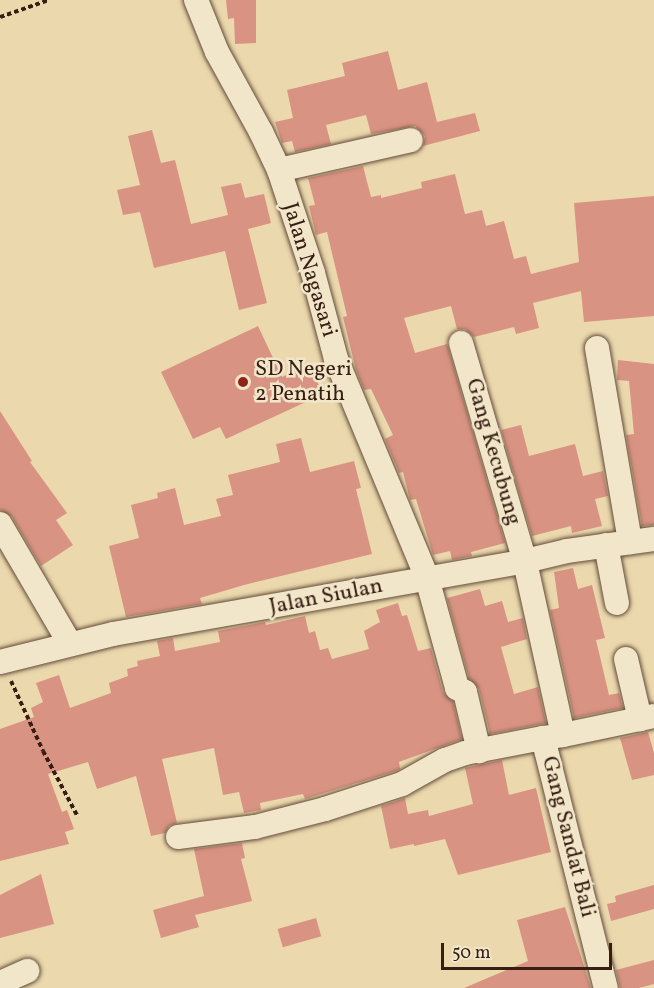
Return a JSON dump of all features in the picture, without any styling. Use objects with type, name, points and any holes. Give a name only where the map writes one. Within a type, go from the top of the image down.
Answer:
[{"type":"street","name":"Jalan Nagasari","points":[[196,0],[217,52],[279,170],[313,273],[336,359],[427,578],[457,688],[465,692],[479,751]]},
{"type":"street","points":[[279,170],[411,140]]},
{"type":"street","name":"Gang Kecubung","points":[[461,343],[525,562]]},
{"type":"street","points":[[597,348],[630,542]]},
{"type":"street","points":[[0,524],[70,644]]},
{"type":"street","name":"Jalan Siulan","points":[[1,661],[70,644],[525,562],[606,545],[654,539]]},
{"type":"street","points":[[606,545],[617,603]]},
{"type":"street","name":"Gang Sandat Bali","points":[[525,562],[553,736],[606,988]]},
{"type":"street","points":[[178,837],[255,827],[325,809],[402,784],[445,760],[479,751],[647,718],[626,659]]},
{"type":"street","points":[[0,983],[27,971]]},
{"type":"path","points":[[0,17],[49,0]]},
{"type":"path","points":[[1,661],[43,751],[78,818]]},
{"type":"building","points":[[226,0],[256,0],[256,43],[235,44],[234,18],[228,19]]},
{"type":"building","points":[[388,51],[398,90],[427,82],[437,122],[475,113],[480,131],[423,146],[425,136],[415,126],[371,134],[366,115],[326,125],[331,144],[295,152],[292,141],[282,143],[275,122],[293,118],[287,90],[345,76],[342,63]]},
{"type":"building","points":[[152,130],[161,163],[175,160],[191,224],[228,215],[221,187],[241,183],[245,198],[264,194],[271,223],[248,229],[267,303],[239,310],[225,251],[154,268],[140,212],[123,215],[117,190],[140,185],[128,136]]},
{"type":"building","points":[[363,166],[371,197],[381,195],[381,198],[422,188],[421,182],[455,174],[465,214],[482,210],[486,226],[504,221],[514,259],[526,256],[531,274],[579,262],[574,203],[654,196],[654,316],[584,322],[581,291],[533,303],[539,328],[516,334],[514,327],[474,337],[465,329],[457,329],[451,306],[404,318],[415,353],[447,344],[505,543],[471,552],[472,556],[452,560],[450,551],[433,555],[416,499],[410,500],[403,472],[399,473],[385,439],[393,435],[371,389],[364,390],[356,370],[343,317],[347,316],[327,232],[316,235],[309,206],[315,205],[308,178]]},
{"type":"building","name":"SD Negeri 2 Penatih","points":[[258,326],[282,377],[309,364],[323,394],[226,439],[220,427],[193,439],[161,372]]},
{"type":"building","points":[[618,360],[654,364],[654,525],[642,526],[626,435],[634,434],[629,381],[617,380]]},
{"type":"building","points":[[0,411],[32,461],[30,462],[67,513],[56,520],[73,545],[41,566],[12,517],[0,510]]},
{"type":"building","points":[[521,425],[529,456],[575,444],[583,476],[603,471],[608,496],[595,499],[602,526],[572,533],[571,526],[532,536],[501,430]]},
{"type":"building","points":[[301,438],[310,472],[354,461],[361,488],[356,489],[372,554],[244,585],[200,598],[202,604],[126,617],[109,546],[139,538],[131,505],[158,498],[157,493],[175,488],[184,525],[221,516],[216,499],[233,495],[228,475],[280,462],[276,444]]},
{"type":"building","points":[[573,568],[578,589],[592,585],[605,638],[596,640],[609,695],[619,693],[623,708],[574,718],[550,610],[559,608],[554,572]]},
{"type":"building","points":[[480,589],[485,606],[502,601],[508,622],[523,618],[527,639],[501,647],[514,694],[538,687],[546,723],[490,734],[479,689],[469,678],[447,598]]},
{"type":"building","points":[[398,603],[402,616],[407,615],[418,651],[431,648],[443,692],[453,702],[462,739],[399,762],[400,769],[396,771],[305,799],[303,794],[260,803],[261,810],[244,813],[239,792],[223,795],[214,748],[162,759],[177,823],[169,826],[165,833],[151,836],[136,776],[97,789],[88,762],[48,774],[62,812],[67,810],[74,829],[65,832],[69,844],[0,861],[0,729],[34,717],[31,708],[43,702],[36,683],[59,675],[70,708],[111,693],[109,683],[128,676],[127,669],[138,666],[137,661],[160,656],[157,641],[173,638],[175,651],[220,642],[218,631],[265,622],[266,625],[305,616],[309,633],[315,631],[320,650],[328,648],[332,659],[369,649],[364,631],[380,622],[376,610]]},
{"type":"building","points":[[648,732],[654,753],[654,775],[632,780],[620,738]]},
{"type":"building","points":[[502,760],[509,795],[536,788],[551,852],[458,875],[445,839],[390,849],[381,806],[405,798],[408,814],[428,810],[429,816],[473,804],[465,768]]},
{"type":"building","points":[[242,843],[245,858],[241,859],[252,901],[195,915],[199,927],[161,938],[153,910],[204,896],[194,849]]},
{"type":"building","points":[[41,874],[54,924],[0,938],[0,895]]},
{"type":"building","points":[[654,885],[654,909],[611,921],[607,904],[616,902],[615,896]]},
{"type":"building","points":[[565,907],[591,988],[464,988],[528,961],[517,920]]},
{"type":"building","points":[[316,918],[321,936],[283,947],[278,929]]},
{"type":"building","points":[[654,960],[654,984],[639,988],[620,988],[616,970]]},
{"type":"place","name":"SD Negeri 2 Penatih","points":[[243,382]]}]
